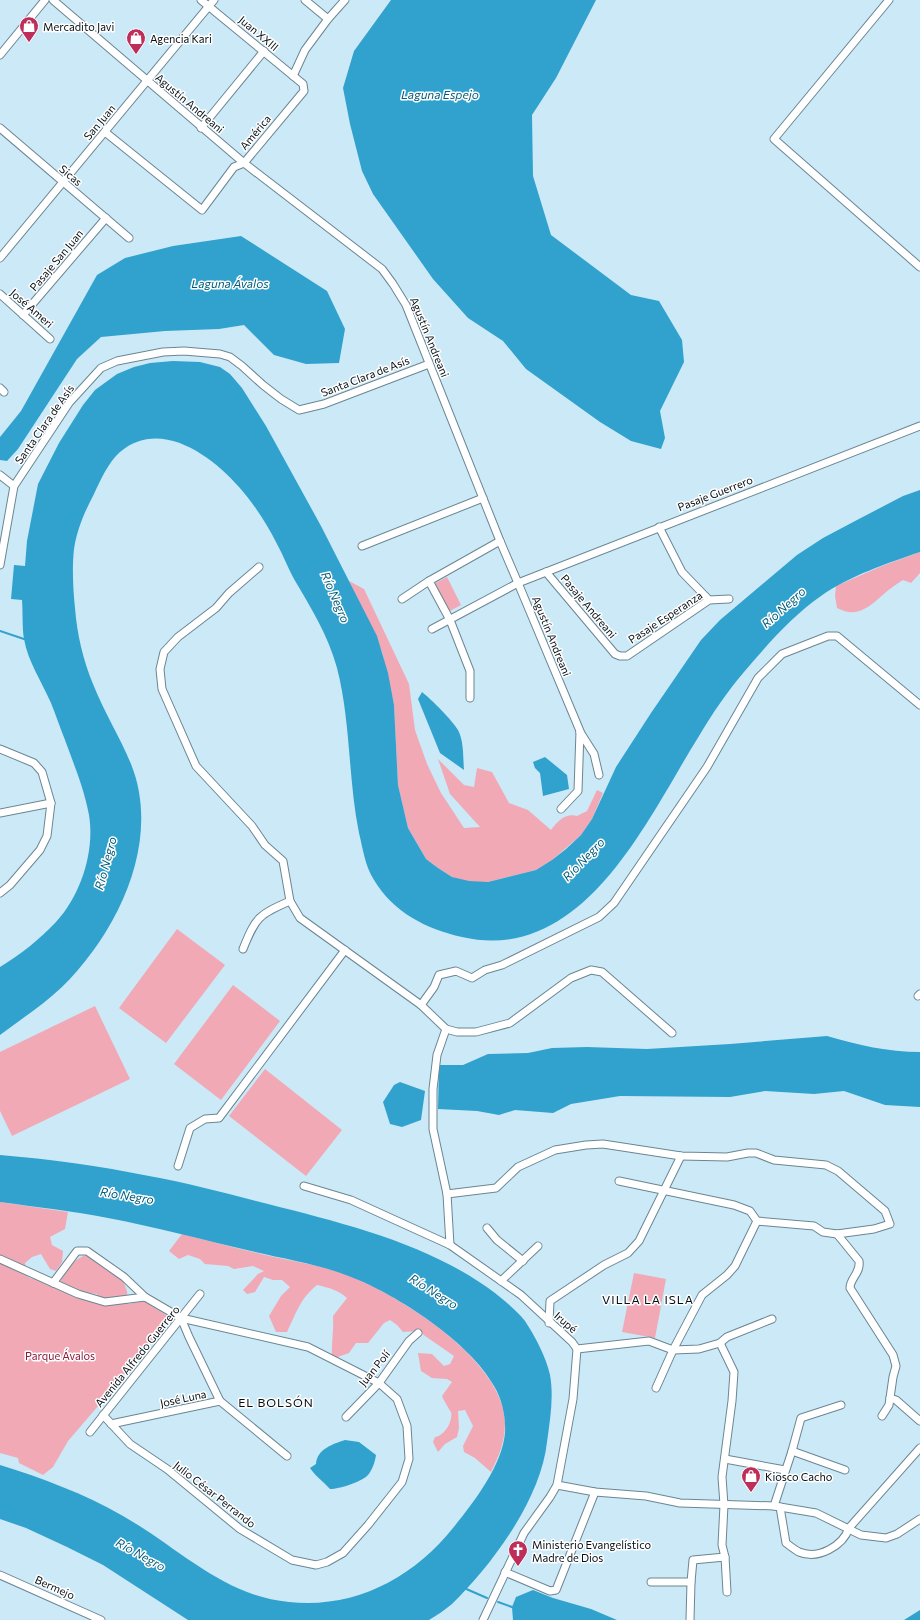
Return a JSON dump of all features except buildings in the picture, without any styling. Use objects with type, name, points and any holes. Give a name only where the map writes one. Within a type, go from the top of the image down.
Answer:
[{"type":"street","points":[[0,54],[45,0]]},
{"type":"street","name":"Agustín Andreani","points":[[53,0],[147,82],[244,163],[382,269],[394,284],[406,305],[500,541],[580,731],[578,791],[561,809]]},
{"type":"street","name":"Juan XXIII","points":[[201,0],[303,84]]},
{"type":"street","name":"San Juan","points":[[0,258],[214,0]]},
{"type":"street","points":[[305,0],[328,19]]},
{"type":"street","points":[[293,76],[305,50],[328,19],[345,0]]},
{"type":"street","points":[[889,0],[774,139],[920,267]]},
{"type":"street","points":[[202,128],[264,51]]},
{"type":"street","name":"América","points":[[105,132],[202,210],[234,167],[244,163],[304,91],[303,84]]},
{"type":"street","name":"Sicas","points":[[0,128],[129,238]]},
{"type":"street","name":"Pasaje San Juan","points":[[23,315],[106,218]]},
{"type":"street","name":"José Ameri","points":[[0,294],[50,339]]},
{"type":"street","name":"Santa Clara de Asís","points":[[0,565],[14,486],[69,403],[101,368],[117,361],[163,352],[184,351],[220,354],[230,358],[242,366],[263,385],[299,410],[324,404],[429,364]]},
{"type":"street","name":"Pasaje Guerrero","points":[[432,629],[518,583],[920,426]]},
{"type":"street","points":[[0,474],[14,486]]},
{"type":"street","points":[[362,546],[483,498]]},
{"type":"street","points":[[659,527],[682,572],[709,600]]},
{"type":"street","points":[[402,599],[429,581],[500,541]]},
{"type":"street","points":[[259,567],[229,593],[216,608],[178,637],[164,652],[160,669],[162,689],[196,766],[252,826],[265,845],[283,861],[290,901],[300,918],[421,1005],[446,1029],[457,1032],[476,1032],[510,1024],[571,978],[592,970],[602,972],[672,1033]]},
{"type":"street","name":"Pasaje Andreani","points":[[546,572],[615,654]]},
{"type":"street","points":[[429,581],[450,620],[470,671],[470,698]]},
{"type":"street","name":"Pasaje Esperanza","points":[[615,654],[627,656],[709,600],[729,598]]},
{"type":"street","points":[[421,1005],[434,987],[439,975],[456,971],[472,978],[485,970],[502,965],[599,917],[614,903],[707,767],[758,678],[782,654],[828,636],[837,636],[920,705]]},
{"type":"street","points":[[580,731],[594,754],[599,775]]},
{"type":"street","points":[[0,749],[34,763],[42,772],[51,803],[47,836],[40,850],[10,885],[0,893]]},
{"type":"street","points":[[0,813],[51,803]]},
{"type":"street","points":[[243,949],[252,926],[261,916],[290,901]]},
{"type":"street","points":[[178,1166],[190,1128],[205,1119],[219,1118],[345,950]]},
{"type":"street","points":[[446,1029],[437,1055],[433,1089],[433,1129],[447,1194],[450,1245]]},
{"type":"street","points":[[447,1194],[496,1188],[518,1166],[555,1150],[586,1145],[603,1144],[681,1156],[727,1157],[756,1153],[774,1160],[826,1165],[838,1171],[885,1211],[890,1224],[874,1229],[837,1234],[824,1232],[814,1226],[757,1221],[750,1211],[734,1204],[619,1181]]},
{"type":"street","points":[[550,1322],[550,1301],[604,1265],[628,1253],[639,1241],[681,1156]]},
{"type":"street","name":"Irupé","points":[[304,1186],[351,1200],[450,1245],[521,1295],[572,1342],[577,1350],[573,1399],[557,1485],[524,1532],[483,1620]]},
{"type":"street","points":[[656,1388],[672,1350],[702,1295],[736,1266],[757,1221]]},
{"type":"street","points":[[488,1228],[497,1240],[523,1261]]},
{"type":"street","points":[[837,1234],[859,1261],[860,1266],[857,1274],[850,1283],[850,1288],[893,1355],[896,1366],[892,1377],[889,1405],[882,1416]]},
{"type":"street","points":[[501,1281],[538,1246]]},
{"type":"street","name":"Julio César Perrando","points":[[53,1283],[77,1251],[87,1250],[124,1278],[145,1298],[181,1318],[308,1347],[379,1383],[397,1398],[407,1426],[409,1458],[402,1482],[343,1553],[327,1562],[316,1565],[292,1560],[240,1529],[167,1469],[130,1444],[103,1416]]},
{"type":"street","points":[[0,1259],[78,1294],[104,1302],[145,1298]]},
{"type":"street","name":"Avenida Alfredo Guerrero","points":[[90,1432],[200,1294]]},
{"type":"street","points":[[181,1318],[220,1401]]},
{"type":"street","points":[[577,1350],[649,1341],[672,1350],[699,1349],[720,1343],[727,1337],[772,1319]]},
{"type":"street","name":"Juan Polí","points":[[346,1417],[379,1383],[409,1341],[418,1333]]},
{"type":"street","points":[[720,1343],[734,1372],[732,1401],[722,1477],[724,1505],[722,1545],[725,1557],[727,1592]]},
{"type":"street","points":[[890,1398],[896,1400],[920,1421]]},
{"type":"street","name":"José Luna","points":[[111,1424],[220,1401],[287,1456]]},
{"type":"street","points":[[841,1405],[801,1418],[786,1470],[777,1506],[786,1543],[800,1552],[814,1554],[832,1549],[846,1537],[849,1528],[920,1448]]},
{"type":"street","points":[[792,1451],[845,1470]]},
{"type":"street","points":[[725,1459],[786,1470]]},
{"type":"street","points":[[557,1485],[595,1492],[646,1496],[680,1503],[777,1506],[816,1513],[861,1535],[886,1538],[897,1534],[920,1519]]},
{"type":"street","points":[[505,1572],[550,1591],[556,1590],[595,1492]]},
{"type":"street","points":[[690,1620],[693,1560],[725,1557]]},
{"type":"street","name":"Bermejo","points":[[0,1575],[101,1620]]},
{"type":"street","points":[[651,1582],[691,1582]]},
{"type":"green space","points":[[920,552],[920,573],[911,583],[903,580],[863,610],[851,612],[837,608],[835,596],[836,586],[882,566]]},
{"type":"green space","points":[[447,577],[461,605],[448,612],[434,584]]},
{"type":"green space","points":[[349,581],[364,589],[409,684],[415,730],[427,764],[441,793],[464,828],[480,827],[450,794],[438,759],[464,785],[474,787],[477,768],[492,772],[509,803],[528,810],[551,830],[565,817],[573,815],[577,816],[587,811],[597,790],[603,793],[592,819],[581,835],[552,860],[536,870],[488,882],[469,882],[452,877],[426,859],[408,828],[398,785],[394,705],[382,652]]},
{"type":"green space","points":[[177,929],[225,965],[166,1043],[119,1008]]},
{"type":"green space","points":[[233,985],[280,1021],[221,1100],[174,1064]]},
{"type":"green space","points":[[95,1006],[130,1079],[12,1136],[0,1111],[0,1052]]},
{"type":"green space","points":[[265,1069],[342,1130],[306,1176],[229,1116]]},
{"type":"green space","name":"Parque Ávalos","points":[[0,1202],[68,1212],[65,1229],[50,1237],[52,1245],[63,1251],[62,1262],[56,1271],[50,1269],[41,1254],[32,1257],[25,1263],[27,1276],[32,1279],[36,1278],[41,1282],[102,1305],[97,1294],[70,1290],[60,1282],[73,1263],[85,1255],[122,1278],[127,1291],[128,1304],[144,1301],[169,1317],[165,1322],[164,1328],[138,1355],[117,1384],[68,1441],[53,1467],[43,1475],[19,1463],[18,1458],[0,1453]]},
{"type":"green space","points":[[182,1234],[316,1266],[352,1277],[397,1300],[423,1316],[470,1355],[488,1377],[500,1400],[505,1423],[504,1436],[503,1443],[491,1472],[475,1458],[464,1452],[463,1446],[473,1426],[465,1410],[458,1411],[459,1428],[457,1437],[445,1444],[438,1452],[433,1442],[435,1437],[445,1431],[451,1420],[451,1412],[442,1396],[452,1382],[447,1379],[432,1378],[421,1371],[418,1353],[432,1354],[444,1366],[450,1364],[454,1356],[418,1331],[403,1332],[390,1320],[384,1323],[368,1343],[356,1343],[349,1353],[332,1359],[333,1316],[347,1298],[334,1290],[317,1285],[302,1301],[287,1332],[276,1332],[269,1316],[281,1296],[290,1287],[282,1280],[273,1280],[264,1277],[255,1292],[247,1294],[243,1290],[258,1274],[264,1271],[253,1266],[234,1269],[228,1266],[205,1264],[200,1259],[188,1255],[179,1259],[169,1251]]},
{"type":"green space","points":[[634,1273],[666,1279],[655,1338],[622,1332]]},
{"type":"water","name":"Laguna Espejo","points":[[391,0],[596,0],[556,78],[532,115],[533,176],[551,235],[631,295],[659,301],[682,340],[684,362],[660,411],[665,438],[661,449],[631,441],[600,422],[526,369],[503,341],[468,318],[433,279],[373,194],[362,171],[350,124],[343,88],[354,51]]},
{"type":"water","name":"Laguna Ávalos","points":[[241,236],[327,291],[345,329],[339,363],[306,364],[274,355],[244,325],[219,329],[165,331],[101,337],[77,359],[18,449],[7,461],[0,460],[0,437],[21,411],[97,275],[125,258],[173,246]]},
{"type":"water","name":"Río Negro","points":[[173,361],[200,362],[220,367],[230,374],[242,388],[266,426],[321,526],[377,636],[388,673],[394,705],[398,785],[408,828],[426,859],[452,877],[469,881],[488,882],[536,870],[552,860],[581,835],[592,819],[616,767],[701,640],[720,620],[797,555],[823,538],[857,520],[903,496],[920,490],[920,552],[844,582],[810,604],[780,631],[744,672],[720,703],[633,843],[607,878],[577,908],[543,929],[505,940],[462,937],[449,934],[412,918],[391,901],[382,891],[368,869],[355,813],[345,709],[337,668],[329,644],[307,600],[294,579],[260,514],[239,487],[214,463],[200,453],[184,445],[168,440],[152,439],[135,442],[116,456],[108,466],[99,483],[79,527],[74,549],[73,571],[76,618],[83,656],[97,694],[131,764],[139,793],[141,824],[138,854],[129,884],[117,913],[101,940],[82,965],[55,994],[0,1035],[0,967],[37,941],[65,911],[79,886],[88,858],[90,843],[89,815],[84,795],[51,703],[32,664],[26,647],[23,630],[22,600],[11,599],[14,565],[25,566],[27,541],[38,484],[59,443],[83,405],[95,390],[117,374],[134,367],[150,363]]},
{"type":"water","points":[[422,692],[442,710],[458,730],[462,744],[464,770],[440,753],[418,699]]},
{"type":"water","points":[[545,757],[567,775],[569,789],[543,796],[540,773],[535,768],[533,762]]},
{"type":"water","points":[[827,1036],[896,1051],[920,1052],[920,1107],[885,1105],[844,1091],[814,1094],[765,1091],[730,1097],[620,1096],[571,1104],[553,1113],[515,1110],[499,1115],[477,1111],[438,1109],[439,1065],[463,1065],[488,1054],[528,1053],[552,1048],[587,1047],[647,1049]]},
{"type":"water","points":[[400,1082],[425,1091],[421,1120],[402,1127],[390,1124],[383,1102],[394,1085]]},
{"type":"water","name":"Río Negro","points":[[0,1155],[74,1163],[164,1179],[194,1185],[327,1219],[386,1238],[443,1261],[470,1276],[511,1306],[529,1327],[540,1347],[550,1375],[552,1400],[543,1464],[525,1508],[512,1530],[483,1570],[452,1604],[429,1620],[188,1620],[103,1565],[26,1528],[0,1519],[0,1465],[63,1487],[109,1508],[143,1528],[202,1568],[243,1590],[265,1598],[289,1602],[313,1603],[337,1600],[359,1595],[381,1586],[420,1562],[437,1546],[461,1518],[493,1471],[503,1445],[505,1421],[503,1408],[494,1386],[483,1370],[468,1353],[451,1337],[431,1322],[389,1295],[339,1272],[301,1262],[162,1229],[81,1213],[0,1202]]},
{"type":"water","points":[[345,1440],[359,1442],[376,1455],[374,1463],[369,1474],[364,1478],[355,1483],[330,1489],[314,1474],[310,1468],[316,1464],[319,1454],[322,1451],[331,1445]]},
{"type":"water","points":[[533,1590],[553,1598],[591,1609],[617,1620],[513,1620],[512,1607],[516,1597]]},
{"type":"water","points":[[920,1610],[920,1620],[904,1620]]},
{"type":"waterway","points":[[0,631],[24,639]]},
{"type":"waterway","points":[[464,1588],[487,1598]]},
{"type":"waterway","points":[[498,1602],[512,1607]]},
{"type":"place","name":"Mercadito Javi","points":[[29,43]]},
{"type":"place","name":"Agencia Kari","points":[[136,55]]},
{"type":"place","name":"Kiosco Cacho","points":[[751,1493]]},
{"type":"place","name":"Ministerio Evangelístico Madre de Dios","points":[[518,1567]]},
{"type":"district","name":"VILLA LA ISLA","points":[[648,1299]]},
{"type":"district","name":"EL BOLSÓN","points":[[276,1402]]}]
